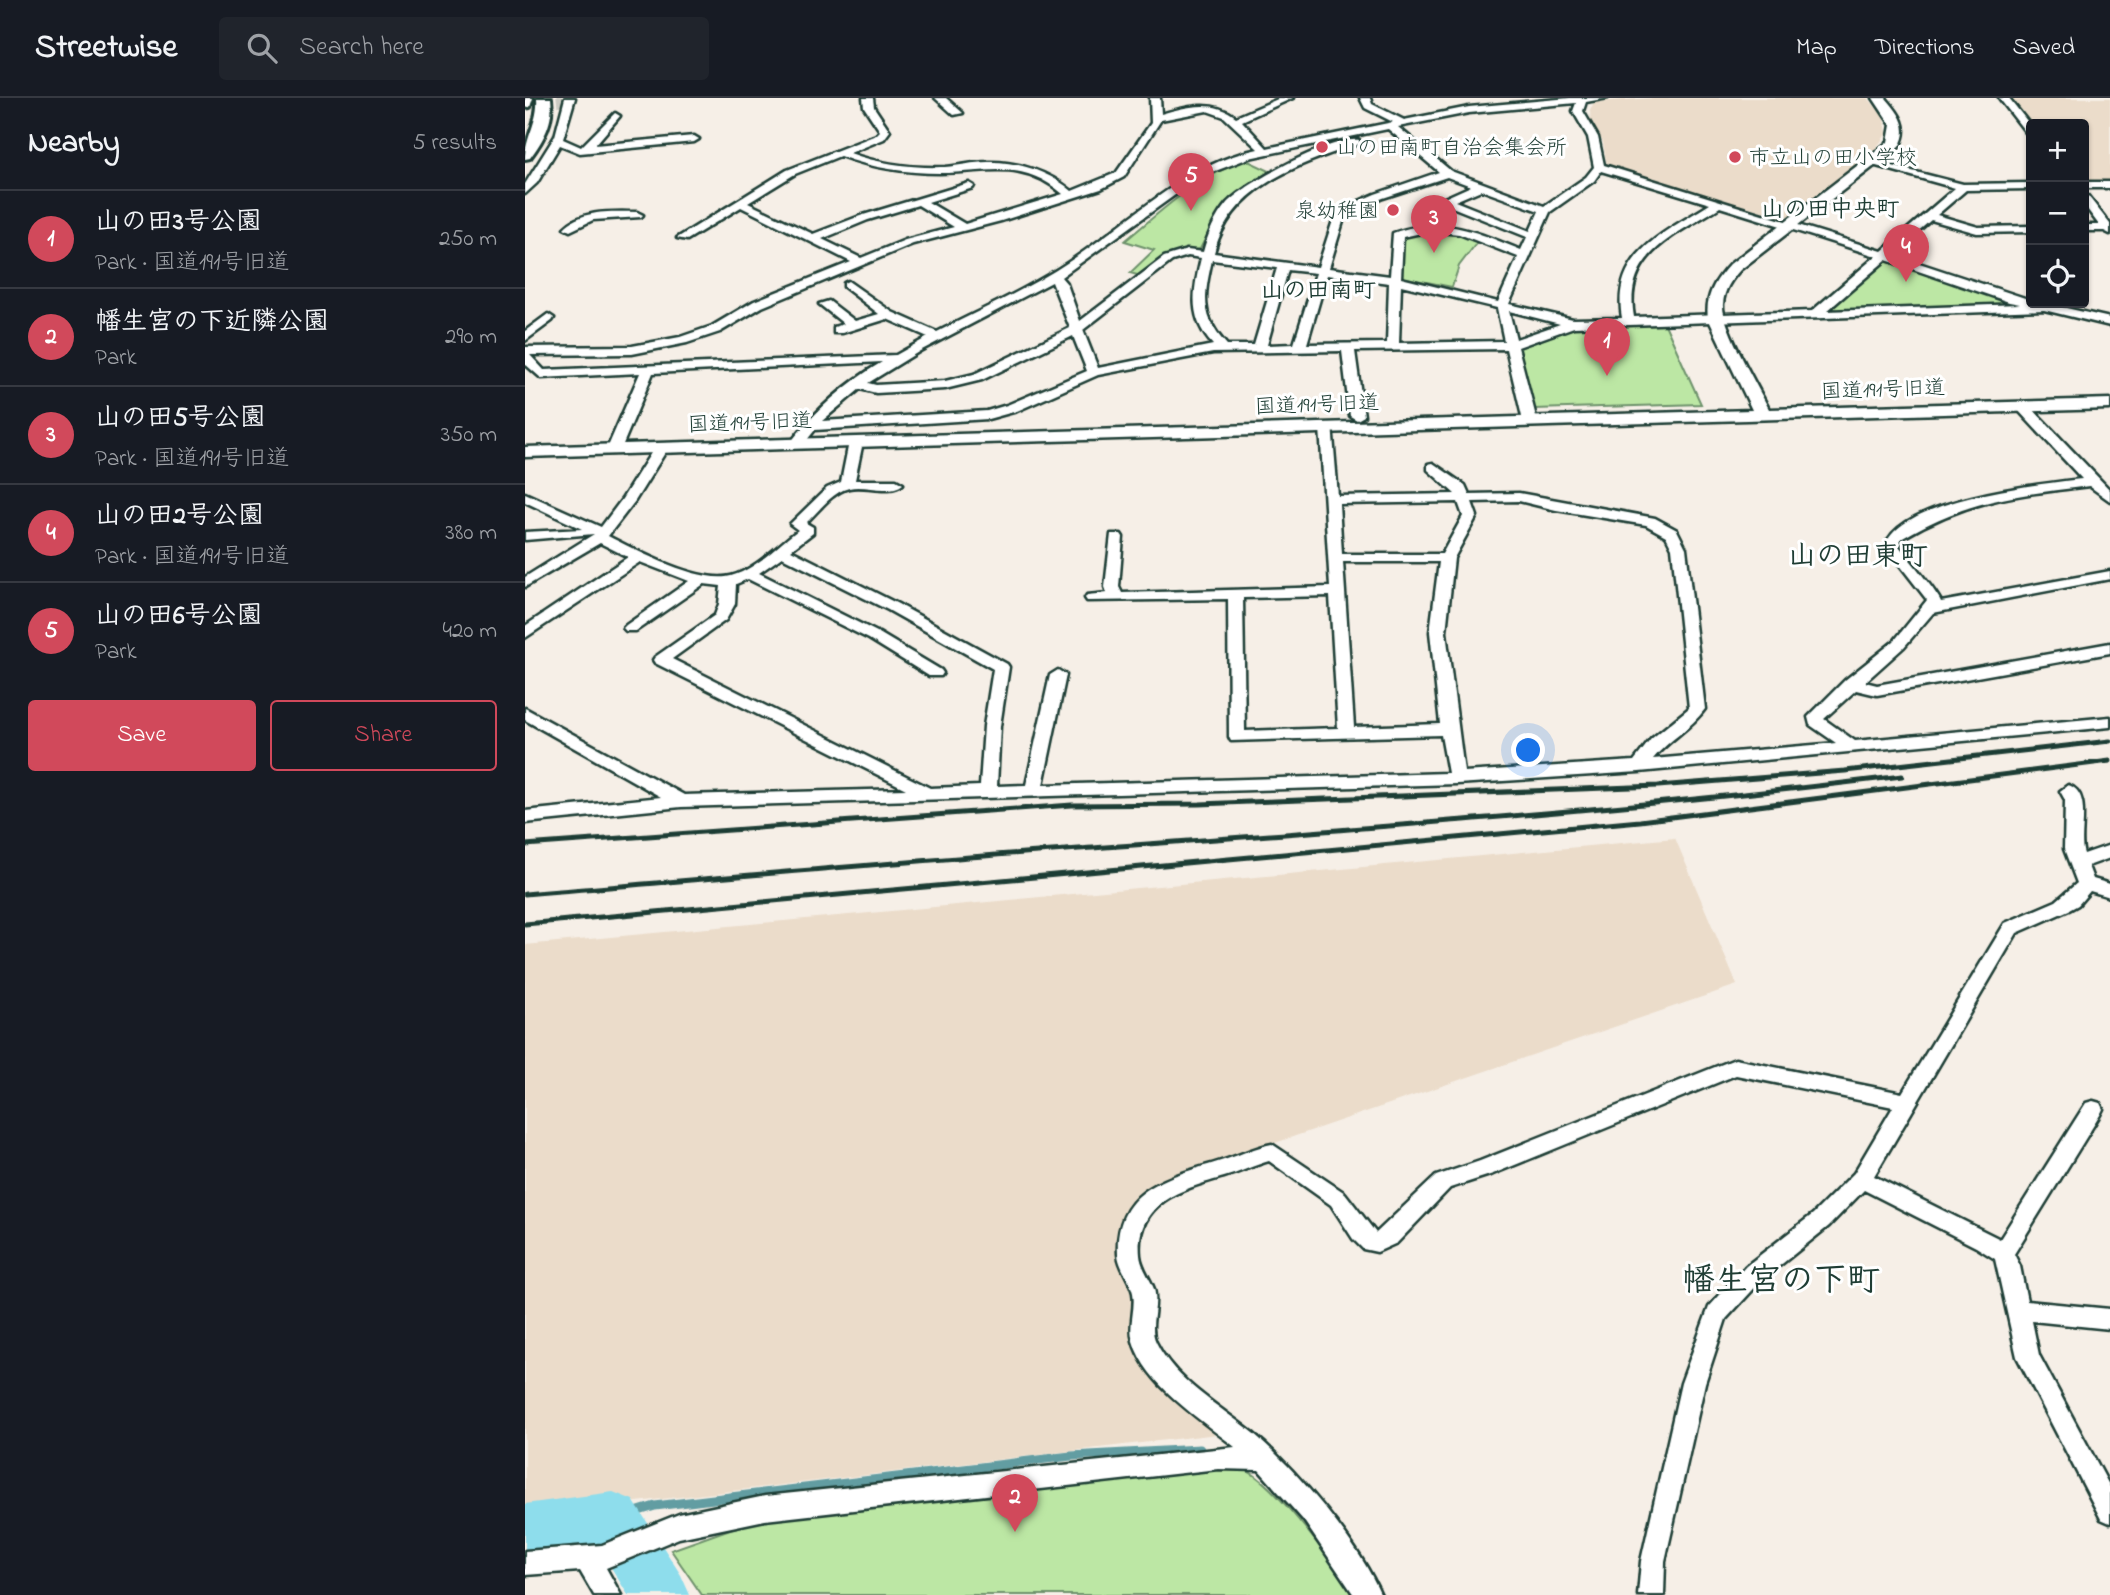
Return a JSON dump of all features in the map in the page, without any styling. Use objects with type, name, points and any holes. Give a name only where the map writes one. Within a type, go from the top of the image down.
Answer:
[{"type":"main road","points":[[525,104],[526,98]]},
{"type":"main road","points":[[525,163],[546,112],[544,98]]},
{"type":"main road","points":[[525,155],[537,139]]},
{"type":"street","points":[[525,191],[538,175],[567,121],[567,99],[580,98]]},
{"type":"street","points":[[683,238],[791,172],[880,137],[885,131],[869,107],[868,98]]},
{"type":"street","points":[[940,98],[958,113]]},
{"type":"street","points":[[525,348],[632,350],[676,342],[716,329],[758,304],[918,239],[964,228],[1097,187],[1120,175],[1156,123],[1155,98]]},
{"type":"street","points":[[1236,120],[1288,98]]},
{"type":"street","points":[[1364,98],[1368,106],[1396,126],[1447,173],[1545,211]]},
{"type":"street","points":[[797,443],[817,416],[895,358],[1054,277],[1196,175],[1221,162],[1469,110],[1603,98]]},
{"type":"street","points":[[1764,416],[1716,318],[1713,307],[1716,293],[1731,272],[1894,144],[1900,130],[1896,120],[1879,98]]},
{"type":"street","points":[[2004,98],[2026,126]]},
{"type":"street","points":[[1530,421],[1502,306],[1545,211],[1590,179],[1598,167],[1593,137],[1578,111],[1582,99]]},
{"type":"street","points":[[1156,118],[1217,103],[1265,151]]},
{"type":"street","points":[[589,148],[615,116]]},
{"type":"street","points":[[1222,347],[1206,330],[1198,302],[1208,255],[1222,217],[1254,187],[1325,153],[1396,126]]},
{"type":"street","points":[[557,140],[580,150],[694,139]]},
{"type":"street","points":[[841,153],[879,164],[908,168],[957,170],[986,165],[1006,166],[1056,185],[1070,195]]},
{"type":"street","points":[[1873,162],[1963,187],[2026,186]]},
{"type":"street","points":[[1598,167],[1793,225],[2026,302]]},
{"type":"street","points":[[1300,346],[1340,213],[1379,196],[1447,173]]},
{"type":"street","points":[[2089,185],[2110,185]]},
{"type":"street","points":[[812,239],[864,218],[969,186]]},
{"type":"street","points":[[1480,186],[1446,201],[1534,236]]},
{"type":"street","points":[[1816,314],[1963,187]]},
{"type":"street","points":[[921,202],[964,228]]},
{"type":"street","points":[[740,203],[861,262]]},
{"type":"street","points":[[1629,321],[1627,285],[1629,275],[1640,258],[1718,203]]},
{"type":"street","points":[[2089,204],[2109,230]]},
{"type":"street","points":[[570,228],[575,222],[589,218],[637,215]]},
{"type":"street","points":[[1929,216],[1977,230],[2026,229]]},
{"type":"street","points":[[1393,345],[1393,280],[1397,235],[1412,228],[1433,225],[1450,227],[1525,256]]},
{"type":"street","points":[[2089,229],[2109,230]]},
{"type":"street","points":[[860,385],[876,389],[963,383],[1077,329],[1168,259],[1182,253],[1393,280],[1573,323],[2026,307]]},
{"type":"street","points":[[1260,346],[1284,265]]},
{"type":"street","points":[[1054,277],[1061,284],[1090,366],[1095,372]]},
{"type":"street","points":[[848,285],[888,315],[938,337]]},
{"type":"street","points":[[825,304],[852,325]]},
{"type":"street","points":[[2047,308],[2110,322]]},
{"type":"street","points":[[838,330],[888,315]]},
{"type":"street","points":[[525,348],[548,318]]},
{"type":"street","points":[[809,426],[988,415],[1012,408],[1095,372],[1222,347],[1512,345],[1573,323]]},
{"type":"street","points":[[1348,345],[1357,416]]},
{"type":"street","points":[[525,348],[541,374],[895,358]]},
{"type":"street","points":[[614,449],[648,370]]},
{"type":"street","name":"国道191号旧道","points":[[525,452],[2110,404]]},
{"type":"street","points":[[2023,407],[2092,482],[2110,497]]},
{"type":"street","points":[[1327,427],[1346,733]]},
{"type":"street","points":[[847,484],[856,442]]},
{"type":"street","points":[[525,583],[599,533],[634,492],[661,448]]},
{"type":"street","points":[[1433,467],[1460,488],[1470,516],[1447,558],[1438,632],[1457,778]]},
{"type":"street","points":[[1852,747],[1816,721],[1816,717],[1899,644],[1935,600],[1917,581],[1892,546],[1895,537],[1928,517],[1965,501],[2024,489],[2092,482]]},
{"type":"street","points":[[525,497],[599,533],[638,557],[703,578],[729,582],[747,573],[808,530],[797,524],[832,491],[847,484],[896,484]]},
{"type":"street","points":[[1330,500],[1519,497],[1582,511],[1650,521],[1672,533],[1679,548],[1697,709],[1690,718],[1657,743],[1639,766]]},
{"type":"street","points":[[525,536],[599,533]]},
{"type":"street","points":[[525,551],[550,535]]},
{"type":"street","points":[[1116,537],[1112,587],[1116,596]]},
{"type":"street","points":[[780,550],[893,607],[1001,667],[992,726],[988,789]]},
{"type":"street","points":[[525,633],[638,557]]},
{"type":"street","points":[[1335,558],[1447,558]]},
{"type":"street","points":[[747,573],[874,636],[935,673]]},
{"type":"street","points":[[1929,609],[2110,575]]},
{"type":"street","points":[[631,628],[703,578]]},
{"type":"street","points":[[729,582],[727,604],[721,617],[661,660],[926,792]]},
{"type":"street","points":[[1092,598],[1337,591]]},
{"type":"street","points":[[1235,594],[1237,737],[1450,729]]},
{"type":"street","points":[[1851,684],[1877,690],[2110,649]]},
{"type":"street","points":[[1033,790],[1058,675]]},
{"type":"street","points":[[525,713],[681,800]]},
{"type":"street","points":[[525,817],[681,800],[988,789],[1457,778],[2033,734],[2110,722]]},
{"type":"street","points":[[2068,791],[2074,799],[2073,849],[2086,883],[2110,891]]},
{"type":"street","points":[[2078,863],[2110,851]]},
{"type":"street","points":[[1651,1595],[1653,1562],[1687,1407],[1717,1314],[1754,1273],[1821,1220],[1861,1179],[2011,928],[2020,921],[2074,900],[2086,883]]},
{"type":"street","points":[[1368,1595],[1349,1564],[1306,1507],[1263,1459],[1172,1380],[1144,1343],[1144,1290],[1129,1255],[1130,1240],[1145,1202],[1164,1187],[1272,1152],[1338,1199],[1361,1233],[1371,1242],[1377,1243],[1389,1237],[1419,1204],[1444,1182],[1486,1168],[1735,1067],[1906,1102]]},
{"type":"street","points":[[2003,1253],[2093,1109]]},
{"type":"street","points":[[1861,1179],[1984,1240],[2003,1253],[2009,1266],[2028,1357],[2110,1511]]},
{"type":"street","points":[[2019,1310],[2110,1319]]},
{"type":"street","points":[[525,1563],[594,1558],[661,1535],[678,1526],[765,1507],[1206,1459],[1263,1459]]},
{"type":"street","points":[[594,1558],[608,1595]]},
{"type":"shaded area","name":"市立山の田小学校","points":[[1653,98],[1868,98],[1883,116],[1887,133],[1874,151],[1788,216],[1781,217],[1607,167],[1603,142],[1591,123],[1590,111],[1594,102]]},
{"type":"shaded area","points":[[2009,98],[2110,98],[2110,183],[2089,182],[2089,119],[2026,120]]},
{"type":"shaded area","points":[[1675,838],[1737,985],[1269,1145],[1140,1201],[1134,1286],[1137,1310],[1136,1348],[1167,1389],[1218,1434],[525,1515],[525,945]]},
{"type":"green space","points":[[1246,160],[1274,173],[1238,196],[1221,213],[1200,249],[1168,256],[1141,276],[1130,273],[1154,250],[1125,241],[1196,184]]},
{"type":"green space","points":[[1445,229],[1478,241],[1459,266],[1452,287],[1401,277],[1401,237],[1410,231]]},
{"type":"green space","points":[[1885,262],[1893,262],[2009,302],[2008,305],[1839,311],[1831,308]]},
{"type":"green space","points":[[1664,322],[1701,404],[1534,409],[1519,348],[1580,325]]},
{"type":"green space","points":[[1220,1469],[1247,1471],[1273,1491],[1320,1547],[1352,1595],[702,1595],[671,1550],[761,1518]]},
{"type":"waterway","points":[[613,1519],[655,1506],[1071,1456],[1200,1449]]},
{"type":"waterway","points":[[525,1531],[613,1519],[661,1595]]},
{"type":"tunnel","points":[[525,104],[562,100]]},
{"type":"railway","points":[[525,845],[1072,805],[1200,804],[1658,786],[1845,771],[2110,741]]},
{"type":"railway","points":[[525,924],[1640,821],[2110,761]]},
{"type":"railway","points":[[525,894],[940,859],[1491,818],[1902,776]]},
{"type":"place","name":"山の田南町自治会集会所","points":[[1322,147]]},
{"type":"place","name":"市立山の田小学校","points":[[1735,157]]},
{"type":"place","name":"泉幼稚園","points":[[1393,210]]},
{"type":"place","name":"山の田6号公園","points":[[1191,211]]},
{"type":"place","name":"山の田5号公園","points":[[1434,253]]},
{"type":"place","name":"山の田2号公園","points":[[1906,282]]},
{"type":"place","name":"山の田3号公園","points":[[1607,376]]},
{"type":"place","name":"幡生宮の下近隣公園","points":[[1015,1532]]},
{"type":"district","name":"山の田中央町","points":[[1830,208]]},
{"type":"district","name":"山の田南町","points":[[1318,289]]},
{"type":"district","name":"山の田東町","points":[[1858,554]]},
{"type":"district","name":"幡生宮の下町","points":[[1781,1278]]}]
